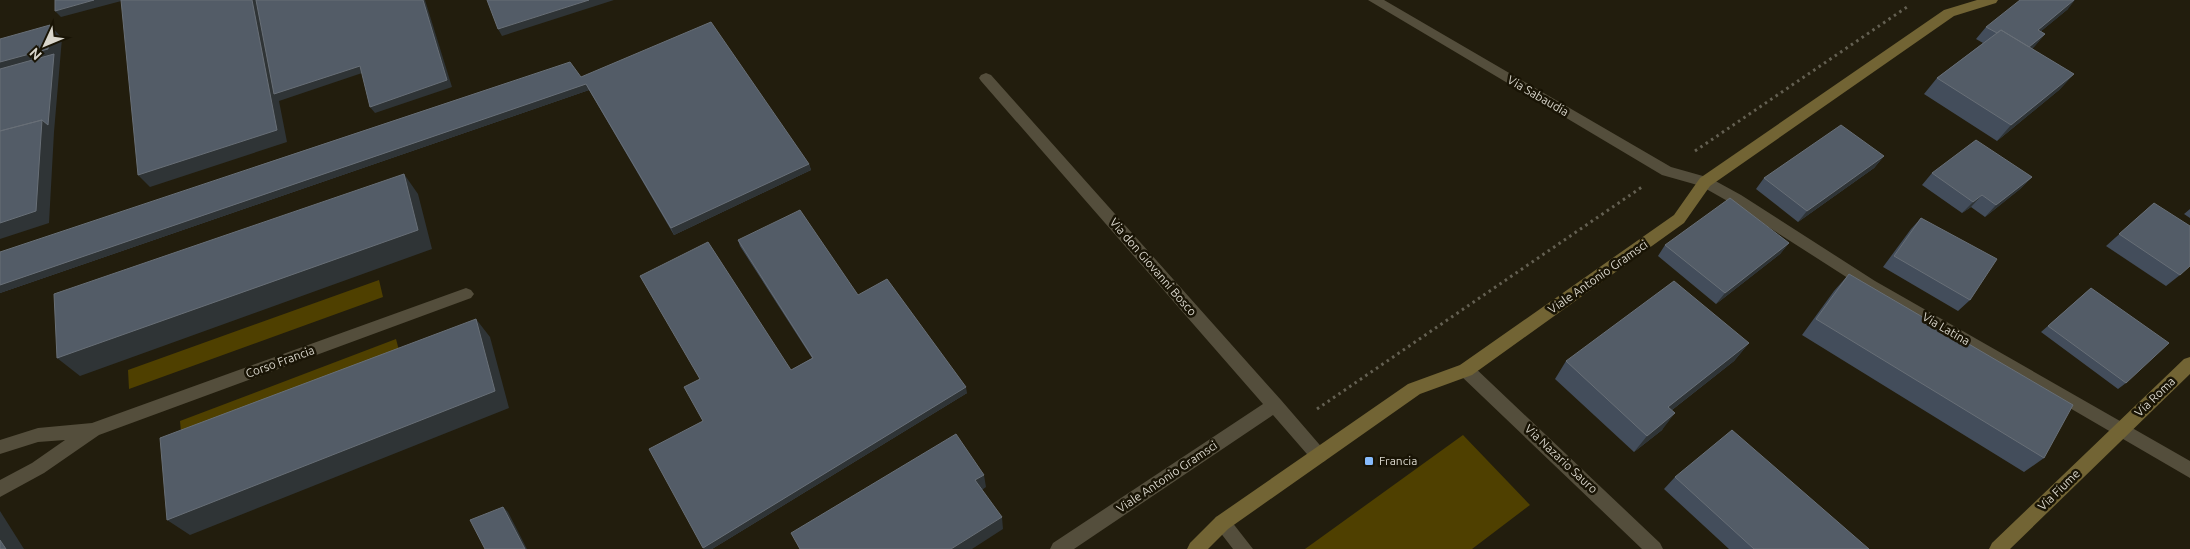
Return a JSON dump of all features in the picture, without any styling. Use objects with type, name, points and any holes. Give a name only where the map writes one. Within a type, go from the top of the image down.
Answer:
[{"type":"street","name":"Via Sabaudia","points":[[1374,0],[1667,171],[1705,182]]},
{"type":"street","name":"Viale Antonio Gramsci","points":[[1196,549],[1222,523],[1414,389],[1466,370],[1679,219],[1705,182],[1948,13],[1992,0]]},
{"type":"street","name":"Via don Giovanni Bosco","points":[[986,78],[1319,456]]},
{"type":"street","name":"Via Latina","points":[[1705,182],[1736,199],[1870,285],[2190,470]]},
{"type":"street","name":"Corso Francia","points":[[0,488],[38,468],[93,430],[466,294]]},
{"type":"street","name":"Via Roma","points":[[2120,431],[2190,364]]},
{"type":"street","name":"Via Nazario Sauro","points":[[1466,370],[1654,549]]},
{"type":"street","name":"Viale Antonio Gramsci","points":[[1060,549],[1275,405]]},
{"type":"street","name":"Corso Francia","points":[[0,448],[38,435],[93,430]]},
{"type":"street","name":"Via Fiume","points":[[1998,549],[2120,431]]},
{"type":"street","points":[[1222,523],[1244,549]]},
{"type":"path","points":[[1292,425],[1910,6]]},
{"type":"shaded area","points":[[379,280],[383,297],[129,389],[128,370]]},
{"type":"shaded area","points":[[396,339],[401,358],[182,442],[180,421]]},
{"type":"shaded area","points":[[1463,435],[1530,505],[1472,549],[1305,549]]},
{"type":"building","points":[[55,0],[94,0],[55,11]]},
{"type":"building","points":[[121,0],[252,0],[277,130],[138,175]]},
{"type":"building","points":[[256,0],[423,0],[447,80],[370,107],[360,66],[274,94]]},
{"type":"building","points":[[487,0],[589,0],[498,29]]},
{"type":"building","points":[[2020,0],[2074,0],[2038,30],[2045,34],[2029,47],[2001,30],[1997,33],[1986,27]]},
{"type":"building","points":[[711,22],[809,164],[671,228],[586,84],[0,285],[0,252],[570,62],[581,77]]},
{"type":"building","points":[[50,25],[48,49],[0,62],[0,39]]},
{"type":"building","points":[[2001,30],[2074,74],[2011,125],[1937,78]]},
{"type":"building","points":[[54,54],[48,125],[42,120],[0,131],[0,69]]},
{"type":"building","points":[[42,120],[36,211],[0,223],[0,131]]},
{"type":"building","points":[[1841,125],[1884,156],[1807,211],[1764,178]]},
{"type":"building","points":[[1976,140],[2032,177],[1996,205],[1982,195],[1973,202],[1932,173]]},
{"type":"building","points":[[404,174],[418,230],[57,358],[54,294]]},
{"type":"building","points":[[1730,198],[1789,243],[1725,293],[1665,245]]},
{"type":"building","points":[[2154,203],[2190,226],[2190,266],[2180,275],[2119,234]]},
{"type":"building","points":[[800,210],[858,295],[887,279],[966,387],[703,548],[649,449],[703,421],[684,387],[700,379],[640,276],[708,242],[791,370],[813,358],[738,240]]},
{"type":"building","points":[[1921,218],[1997,259],[1970,300],[1894,256]]},
{"type":"building","points":[[1849,274],[2073,405],[2044,458],[1816,319]]},
{"type":"building","points":[[1674,281],[1749,343],[1668,407],[1675,413],[1647,436],[1566,361]]},
{"type":"building","points":[[2091,288],[2169,343],[2126,383],[2048,326]]},
{"type":"building","points":[[476,319],[495,391],[167,520],[160,438]]},
{"type":"building","points":[[1732,430],[1869,549],[1754,549],[1675,477]]},
{"type":"building","points":[[956,434],[984,475],[975,480],[1002,517],[951,549],[800,549],[791,533]]},
{"type":"building","points":[[503,507],[525,549],[485,549],[470,520]]},
{"type":"building","points":[[0,540],[6,549],[0,549]]},
{"type":"place","name":"Francia","points":[[1369,461]]}]
